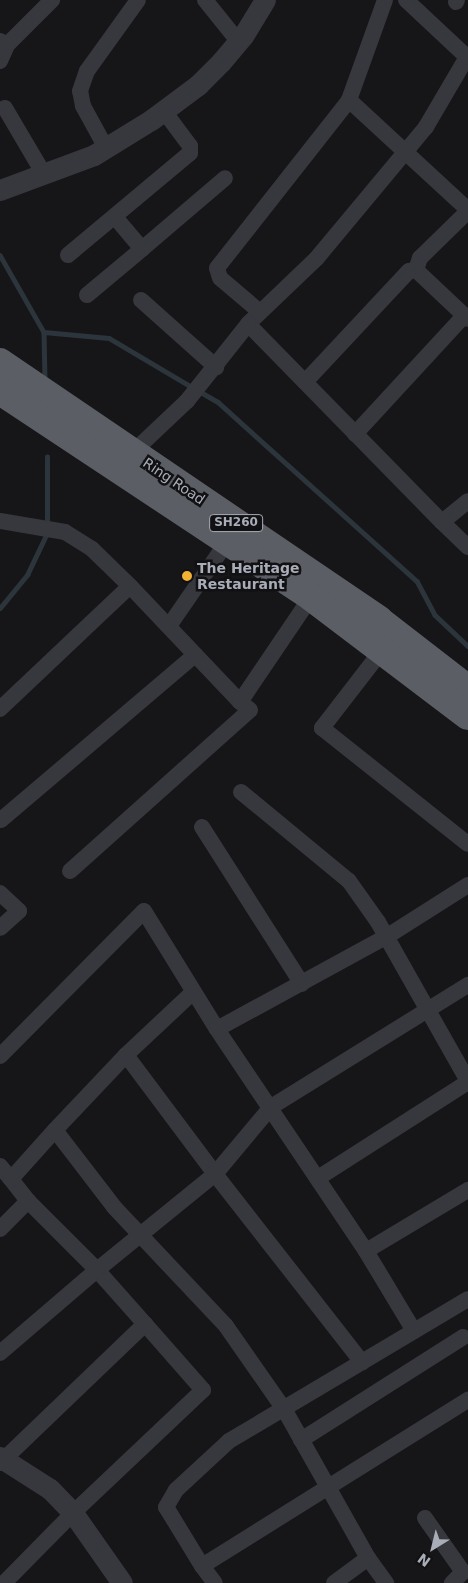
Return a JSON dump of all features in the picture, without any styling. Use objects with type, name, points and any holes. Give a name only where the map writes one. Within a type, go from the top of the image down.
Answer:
[{"type":"highway","name":"Ring Road","points":[[0,362],[378,620],[468,689]]},
{"type":"highway","name":"Ring Road","points":[[0,391],[311,597],[383,649],[468,716]]},
{"type":"street","points":[[0,61],[3,43],[52,0]]},
{"type":"street","points":[[106,148],[83,106],[80,91],[87,71],[138,0]]},
{"type":"street","points":[[205,0],[238,41]]},
{"type":"street","points":[[2,189],[45,176],[106,148],[164,111],[198,85],[238,41],[265,0]]},
{"type":"street","points":[[260,312],[220,278],[217,268],[349,100],[385,0]]},
{"type":"street","points":[[132,452],[186,401],[213,370],[248,324],[317,258],[426,127],[468,57],[406,0]]},
{"type":"street","points":[[349,100],[468,210],[420,258],[416,270]]},
{"type":"street","points":[[6,108],[45,176]]},
{"type":"street","points":[[68,255],[190,153],[190,146],[164,111]]},
{"type":"street","points":[[87,295],[224,178]]},
{"type":"street","points":[[115,217],[142,249]]},
{"type":"street","points":[[355,434],[466,317],[416,270]]},
{"type":"street","points":[[305,382],[409,271],[416,270]]},
{"type":"street","points":[[141,300],[213,370]]},
{"type":"street","points":[[248,324],[468,547]]},
{"type":"street","points":[[442,522],[468,502]]},
{"type":"street","points":[[0,521],[65,532],[88,545],[169,626],[240,702],[250,710],[70,871]]},
{"type":"street","points":[[169,626],[227,542]]},
{"type":"street","points":[[0,709],[130,586]]},
{"type":"street","points":[[240,702],[311,597]]},
{"type":"street","points":[[383,649],[322,728],[468,844]]},
{"type":"street","points":[[1,820],[195,656]]},
{"type":"street","points":[[241,792],[349,881],[386,937],[468,1082],[318,1178]]},
{"type":"street","points":[[202,827],[302,984]]},
{"type":"street","points":[[217,1029],[386,937],[468,885]]},
{"type":"street","points":[[0,893],[19,911],[0,928]]},
{"type":"street","points":[[0,1056],[144,911],[217,1029],[366,1251],[414,1331]]},
{"type":"street","points":[[0,1353],[139,1233],[214,1174],[271,1107],[427,1008],[468,985]]},
{"type":"street","points":[[11,1179],[126,1055],[194,992]]},
{"type":"street","points":[[126,1055],[214,1174],[362,1362]]},
{"type":"street","points":[[55,1130],[114,1207],[226,1326],[284,1409],[327,1490],[368,1558],[386,1583]]},
{"type":"street","points":[[0,1166],[28,1201],[96,1270],[203,1390],[73,1513],[4,1583]]},
{"type":"street","points":[[366,1251],[468,1190]]},
{"type":"street","points":[[0,1229],[28,1201]]},
{"type":"street","points":[[215,1583],[202,1566],[166,1507],[176,1490],[229,1441],[468,1300]]},
{"type":"street","points":[[122,1583],[73,1513],[50,1488],[1,1460],[145,1324]]},
{"type":"street","points":[[301,1440],[463,1337]]},
{"type":"street","points":[[202,1566],[327,1490],[468,1400]]},
{"type":"street","points":[[424,1518],[463,1572],[452,1583]]},
{"type":"street","points":[[334,1583],[368,1558]]},
{"type":"waterway","points":[[0,255],[44,332],[109,338],[192,387]]},
{"type":"waterway","points":[[44,332],[45,381]]},
{"type":"waterway","points":[[199,391],[218,402],[417,581],[435,615],[468,646]]},
{"type":"waterway","points":[[47,457],[47,526]]},
{"type":"waterway","points":[[0,608],[27,575],[47,533]]},
{"type":"place","name":"The Heritage Restaurant","points":[[187,576]]}]
